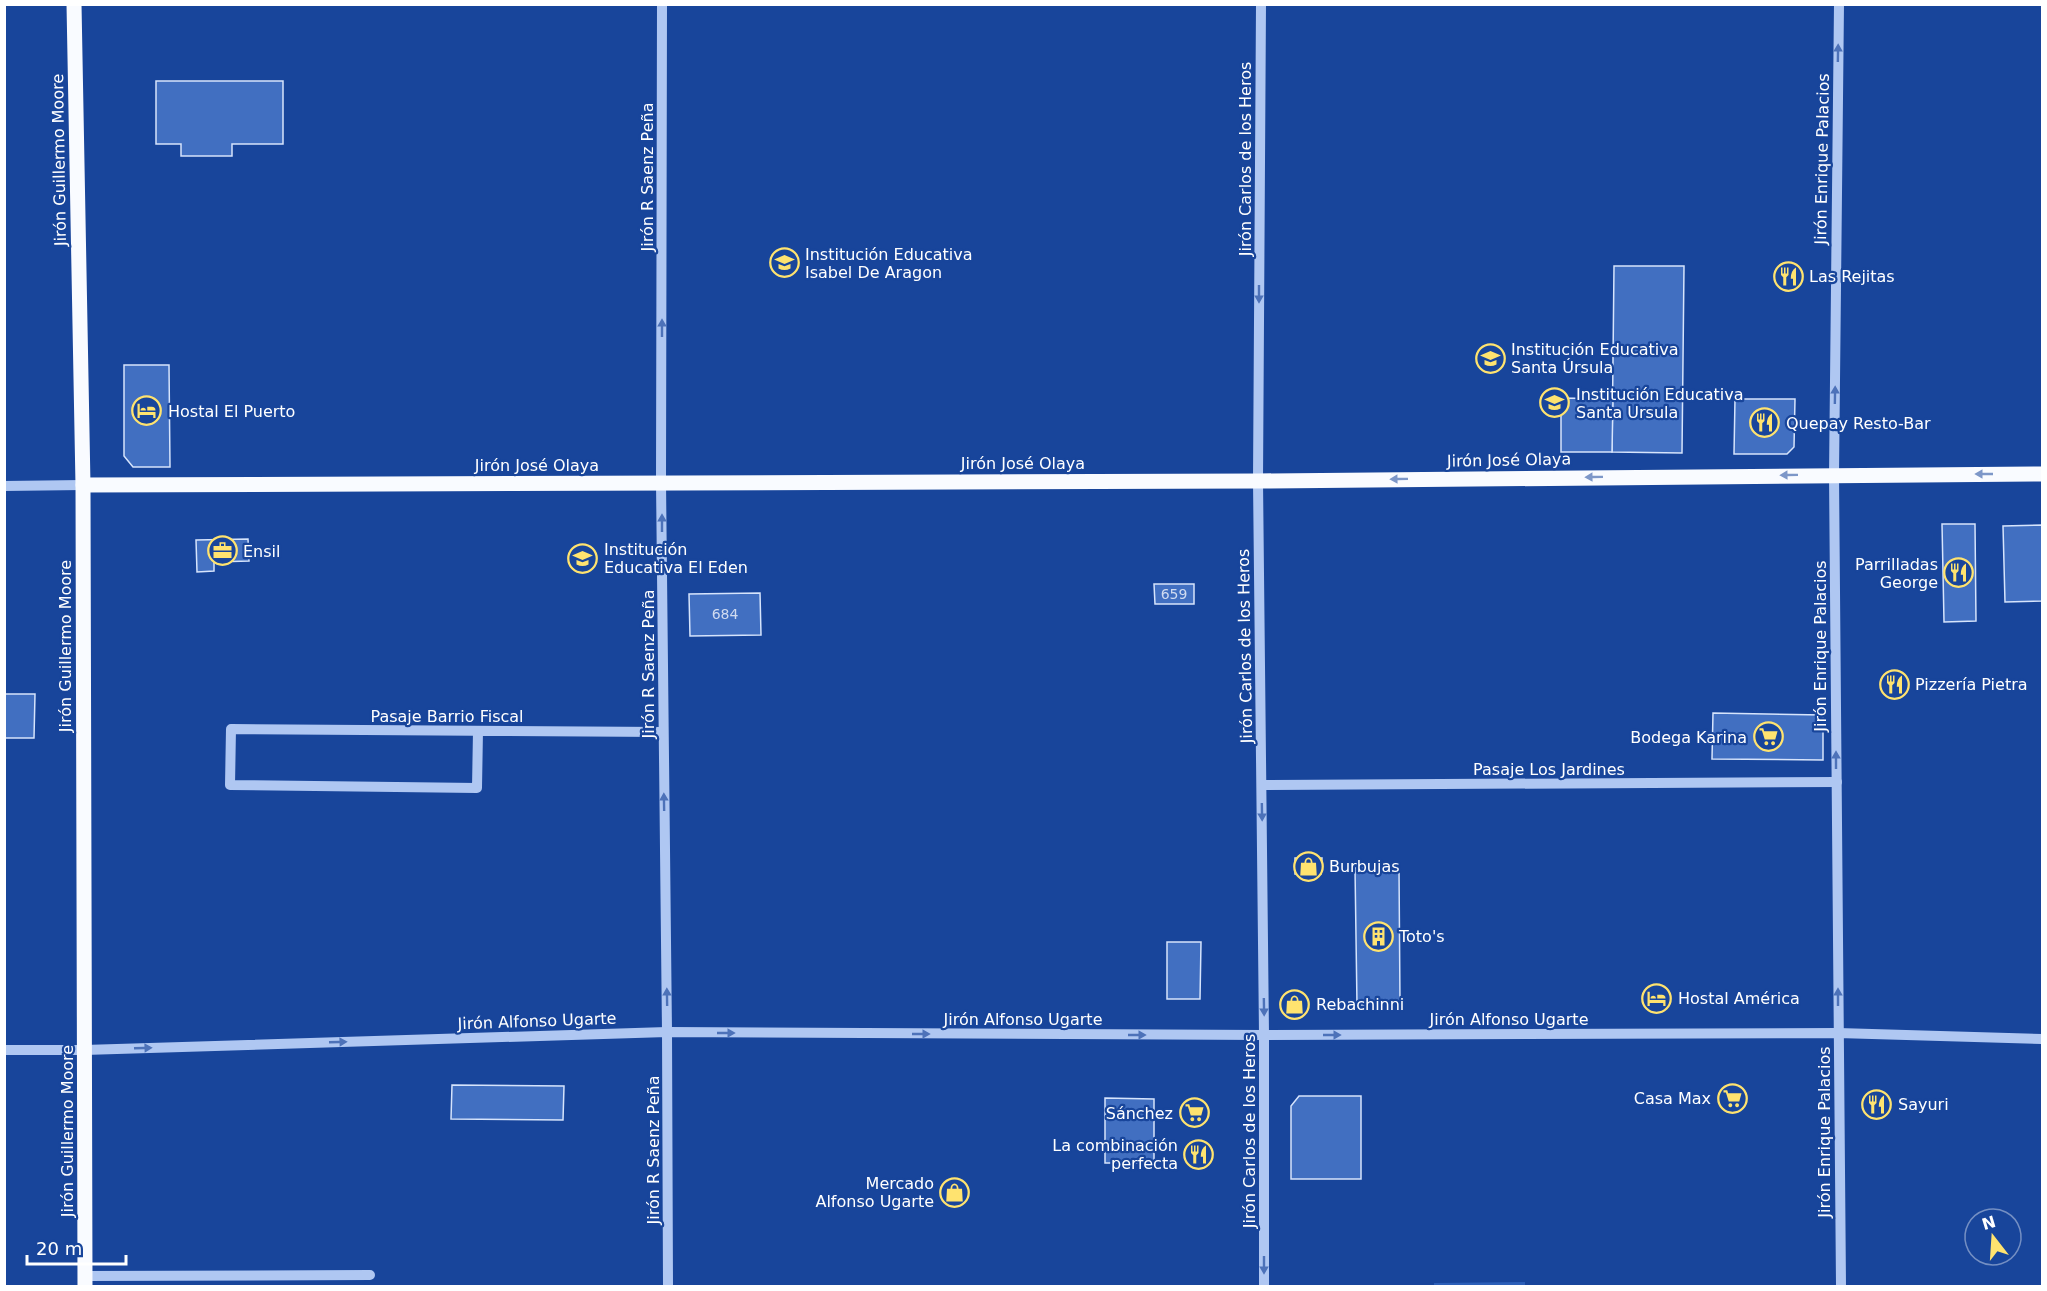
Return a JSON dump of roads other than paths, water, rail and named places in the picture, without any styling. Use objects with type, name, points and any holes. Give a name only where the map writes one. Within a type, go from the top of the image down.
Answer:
[{"type":"main road","name":"Jirón Guillermo Moore","points":[[74,4],[83,485],[85,1281]]},
{"type":"main road","name":"Jirón José Olaya","points":[[83,485],[1258,481],[2043,474]]},
{"type":"street","name":"Jirón R Saenz Peña","points":[[663,4],[662,482],[668,1032],[668,1287]]},
{"type":"street","name":"Jirón Carlos de los Heros","points":[[1261,4],[1258,481],[1264,1035],[1264,1287]]},
{"type":"street","name":"Jirón Enrique Palacios","points":[[1839,4],[1834,475],[1840,1287]]},
{"type":"street","name":"Jirón José Olaya","points":[[4,486],[83,485]]},
{"type":"street","name":"Pasaje Barrio Fiscal","points":[[477,731],[477,788],[230,785],[231,729],[663,732]]},
{"type":"street","name":"Pasaje Los Jardines","points":[[1262,785],[1837,782]]},
{"type":"street","name":"Jirón Alfonso Ugarte","points":[[4,1050],[84,1050],[668,1032],[1264,1035],[1838,1033],[2043,1038]]},
{"type":"street","points":[[85,1281],[370,1275]]},
{"type":"place","name":"Institución Educativa Isabel De Aragon","points":[[784,263]]},
{"type":"place","name":"Las Rejitas","points":[[1788,276]]},
{"type":"place","name":"Institución Educativa Santa Úrsula","points":[[1490,358]]},
{"type":"place","name":"Institución Educativa Santa Ursula","points":[[1555,403]]},
{"type":"place","name":"Hostal El Puerto","points":[[147,411]]},
{"type":"place","name":"Quepay Resto-Bar","points":[[1765,423]]},
{"type":"place","name":"Ensil","points":[[222,551]]},
{"type":"place","name":"Institución Educativa El Eden","points":[[583,558]]},
{"type":"place","name":"Parrilladas George","points":[[1959,573]]},
{"type":"place","name":"Pizzería Pietra","points":[[1894,684]]},
{"type":"place","name":"Bodega Karina","points":[[1768,737]]},
{"type":"place","name":"Burbujas","points":[[1308,866]]},
{"type":"place","name":"Toto's","points":[[1378,936]]},
{"type":"place","name":"Hostal América","points":[[1657,998]]},
{"type":"place","name":"Rebachinni","points":[[1295,1004]]},
{"type":"place","name":"Casa Max","points":[[1732,1098]]},
{"type":"place","name":"Sayuri","points":[[1877,1104]]},
{"type":"place","name":"Sánchez","points":[[1194,1113]]},
{"type":"place","name":"La combinación perfecta","points":[[1199,1154]]},
{"type":"place","name":"Mercado Alfonso Ugarte","points":[[955,1192]]}]
